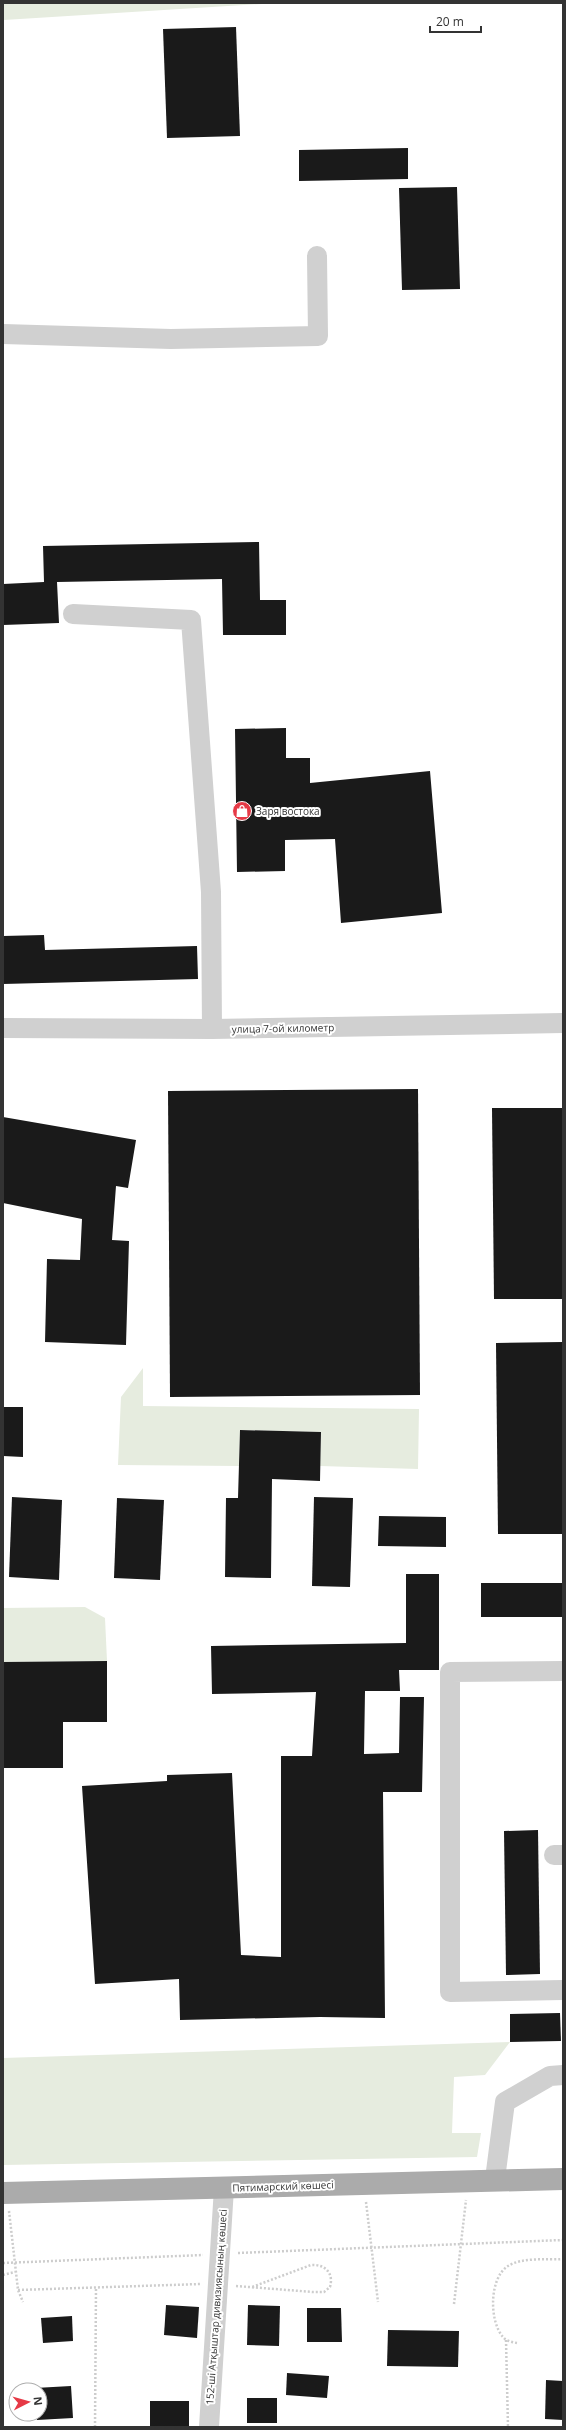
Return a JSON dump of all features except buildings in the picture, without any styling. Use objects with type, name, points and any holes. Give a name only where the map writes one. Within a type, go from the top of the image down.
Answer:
[{"type":"main road","name":"Пятимарский көшесі","points":[[5,2193],[563,2178]]},
{"type":"street","points":[[3,334],[171,339],[318,336],[316,256]]},
{"type":"street","points":[[72,614],[191,620],[210,892],[212,1029]]},
{"type":"street","name":"улица 7-ой километр","points":[[3,1028],[212,1029],[563,1023]]},
{"type":"street","points":[[563,1671],[450,1672],[450,1992],[563,1990]]},
{"type":"street","points":[[495,2179],[505,2102],[550,2076],[563,2075]]},
{"type":"street","name":"152-ші Атқыштар дивизиясының көшесі","points":[[209,2427],[224,2188]]},
{"type":"path","points":[[454,2304],[462,2244],[468,2180]]},
{"type":"path","points":[[364,2183],[378,2302]]},
{"type":"path","points":[[5,2193],[13,2263],[18,2290],[24,2302]]},
{"type":"path","points":[[3,2263],[563,2240]]},
{"type":"path","points":[[516,2343],[506,2340],[502,2336],[495,2314],[493,2294],[494,2285],[500,2272],[517,2262],[563,2259]]},
{"type":"path","points":[[3,2275],[15,2272]]},
{"type":"path","points":[[95,2427],[96,2287]]},
{"type":"path","points":[[506,2340],[508,2427]]},
{"type":"shaded area","points":[[3,3],[278,3],[4,20],[4,324]]},
{"type":"shaded area","points":[[143,1368],[143,1406],[419,1409],[418,1469],[320,1466],[321,1432],[240,1430],[239,1466],[118,1465],[121,1397]]},
{"type":"shaded area","points":[[85,1607],[105,1618],[107,1661],[3,1662],[3,1608]]},
{"type":"shaded area","points":[[510,2042],[485,2075],[454,2077],[452,2133],[481,2133],[477,2157],[3,2165],[3,2058]]},
{"type":"place","name":"Заря востока","points":[[242,811]]}]
